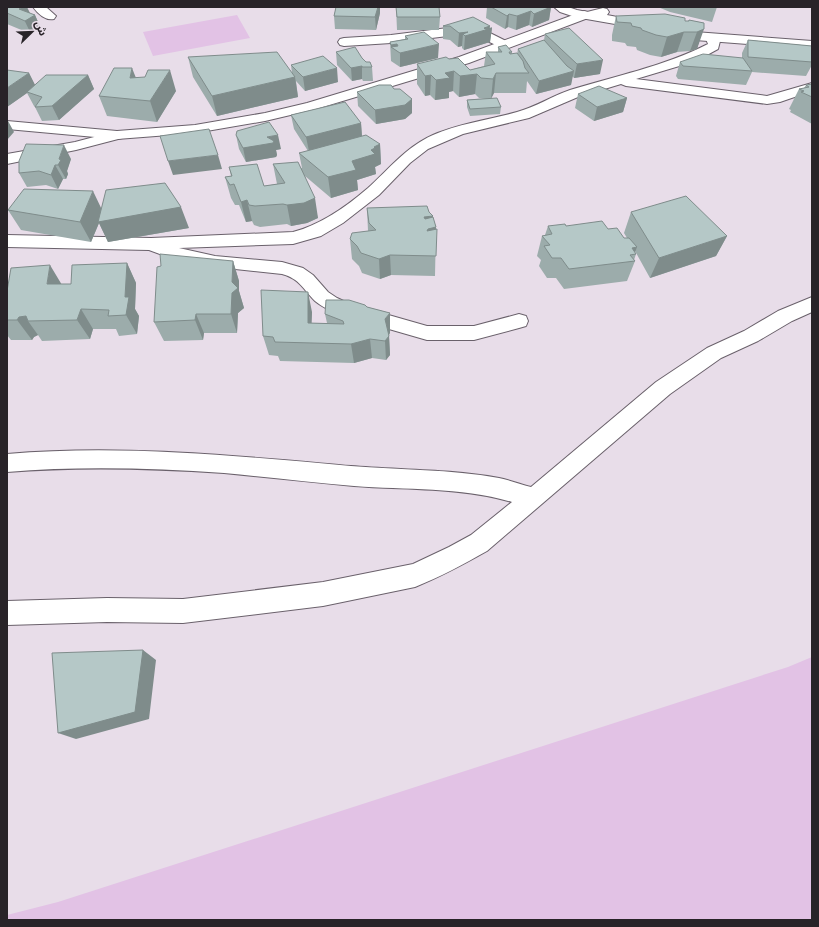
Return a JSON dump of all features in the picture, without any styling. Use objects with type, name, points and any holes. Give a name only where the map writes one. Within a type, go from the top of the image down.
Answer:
[{"type":"street","points":[[39,7],[50,16]]},
{"type":"street","points":[[7,159],[60,149],[117,135],[195,129],[265,117],[311,106],[464,60],[587,15],[600,13],[608,7]]},
{"type":"street","points":[[615,7],[655,27]]},
{"type":"street","points":[[544,30],[563,9],[712,39],[812,45]]},
{"type":"street","points":[[344,42],[391,39],[464,30],[478,32],[504,45]]},
{"type":"street","points":[[7,241],[151,244],[293,238],[315,232],[337,219],[374,192],[405,160],[423,146],[439,138],[458,131],[524,115],[573,94],[691,58],[714,46],[714,41],[712,39]]},
{"type":"street","points":[[619,81],[767,100],[775,99],[812,87]]},
{"type":"street","points":[[7,125],[117,135]]},
{"type":"street","points":[[151,244],[188,258],[282,268],[296,272],[307,279],[322,297],[330,303],[344,309],[427,333],[474,333],[519,321]]},
{"type":"street","points":[[7,613],[107,610],[183,611],[323,594],[408,577],[429,569],[479,543],[663,388],[714,353],[751,336],[785,316],[812,304]]},
{"type":"street","points":[[7,462],[56,459],[150,460],[224,464],[353,476],[453,482],[499,488],[534,498]]},
{"type":"shaded area","points":[[237,15],[250,38],[153,56],[143,32]]},
{"type":"shaded area","points":[[812,657],[812,920],[7,920],[7,915],[58,902],[788,667]]},
{"type":"building","points":[[7,7],[23,7],[19,9],[35,15],[25,21],[7,13]]},
{"type":"building","points":[[336,7],[378,7],[375,17],[334,16]]},
{"type":"building","points":[[396,7],[439,7],[440,17],[397,17]]},
{"type":"building","points":[[491,7],[551,7],[534,14],[531,11],[517,16],[509,14],[507,16]]},
{"type":"building","points":[[665,14],[685,18],[685,21],[689,20],[704,23],[704,29],[697,32],[684,32],[667,37],[642,30],[641,28],[632,26],[631,23],[617,22],[616,16]]},
{"type":"building","points":[[473,17],[490,26],[484,28],[485,29],[492,28],[465,36],[463,34],[468,32],[459,33],[450,26],[443,26]]},
{"type":"building","points":[[569,28],[603,60],[577,64],[545,34]]},
{"type":"building","points":[[424,32],[439,44],[400,53],[391,47],[398,46],[397,44],[391,45],[390,42],[408,39],[405,36]]},
{"type":"building","points":[[544,40],[567,66],[574,71],[539,81],[518,49]]},
{"type":"building","points":[[748,40],[812,46],[812,62],[748,57]]},
{"type":"building","points":[[506,45],[512,52],[509,52],[510,54],[517,53],[529,73],[496,73],[493,79],[481,78],[477,74],[460,76],[454,71],[445,73],[450,78],[436,80],[431,75],[425,76],[417,64],[446,57],[449,59],[458,58],[470,70],[495,64],[486,52],[502,52],[498,47]]},
{"type":"building","points":[[355,47],[362,58],[366,62],[370,62],[372,67],[362,66],[351,68],[336,52]]},
{"type":"building","points":[[277,52],[295,77],[212,96],[188,57]]},
{"type":"building","points":[[703,54],[743,58],[752,71],[683,66],[680,62]]},
{"type":"building","points":[[323,56],[337,68],[303,77],[291,65]]},
{"type":"building","points":[[114,68],[132,68],[130,78],[145,77],[148,70],[170,70],[150,101],[99,96]]},
{"type":"building","points":[[7,70],[29,73],[7,88]]},
{"type":"building","points":[[46,75],[88,75],[52,106],[35,107],[42,97],[27,92]]},
{"type":"building","points":[[812,84],[812,97],[801,92],[804,91],[799,89],[809,87],[806,85]]},
{"type":"building","points":[[379,85],[391,85],[394,89],[400,89],[412,99],[405,105],[375,110],[357,92]]},
{"type":"building","points":[[599,86],[627,98],[597,107],[578,94]]},
{"type":"building","points":[[497,98],[501,107],[470,109],[467,100]]},
{"type":"building","points":[[345,102],[361,123],[306,137],[291,115]]},
{"type":"building","points":[[269,122],[278,135],[267,137],[274,141],[273,143],[243,148],[236,135],[237,131]]},
{"type":"building","points":[[209,129],[218,155],[168,161],[160,136]]},
{"type":"building","points":[[366,135],[380,144],[371,150],[375,154],[352,161],[356,170],[328,177],[299,153]]},
{"type":"building","points":[[26,144],[64,145],[59,159],[61,160],[58,165],[55,165],[51,175],[39,171],[19,173],[19,161]]},
{"type":"building","points":[[298,162],[315,198],[304,203],[287,205],[249,205],[247,200],[241,202],[234,184],[230,185],[225,177],[232,176],[229,167],[257,164],[264,186],[285,183],[273,164]]},
{"type":"building","points":[[165,183],[181,207],[98,222],[106,190]]},
{"type":"building","points":[[24,189],[93,191],[80,222],[8,210]]},
{"type":"building","points":[[686,196],[727,236],[659,258],[631,212]]},
{"type":"building","points":[[427,206],[429,212],[433,216],[424,217],[425,219],[433,217],[436,227],[428,229],[427,231],[437,229],[436,256],[390,255],[379,259],[361,253],[350,239],[352,233],[376,230],[369,223],[367,208]]},
{"type":"building","points":[[602,221],[608,229],[617,228],[624,238],[629,238],[637,247],[632,248],[636,254],[630,255],[635,261],[569,269],[561,258],[552,258],[544,246],[550,245],[542,236],[552,234],[548,226],[565,224],[566,226]]},
{"type":"building","points":[[160,254],[233,261],[232,282],[238,288],[232,293],[231,314],[196,314],[195,320],[154,322],[157,267],[161,266]]},
{"type":"building","points":[[127,263],[125,297],[129,297],[126,315],[108,316],[109,310],[81,309],[77,320],[28,321],[26,316],[19,317],[17,320],[7,320],[7,291],[11,268],[50,265],[47,284],[71,284],[72,265]]},
{"type":"building","points":[[261,290],[308,292],[308,323],[344,324],[343,321],[325,314],[326,300],[349,300],[367,307],[390,313],[385,319],[389,336],[385,341],[370,339],[351,344],[275,342],[273,337],[263,336]]},
{"type":"building","points":[[143,650],[135,712],[58,733],[52,653]]}]
